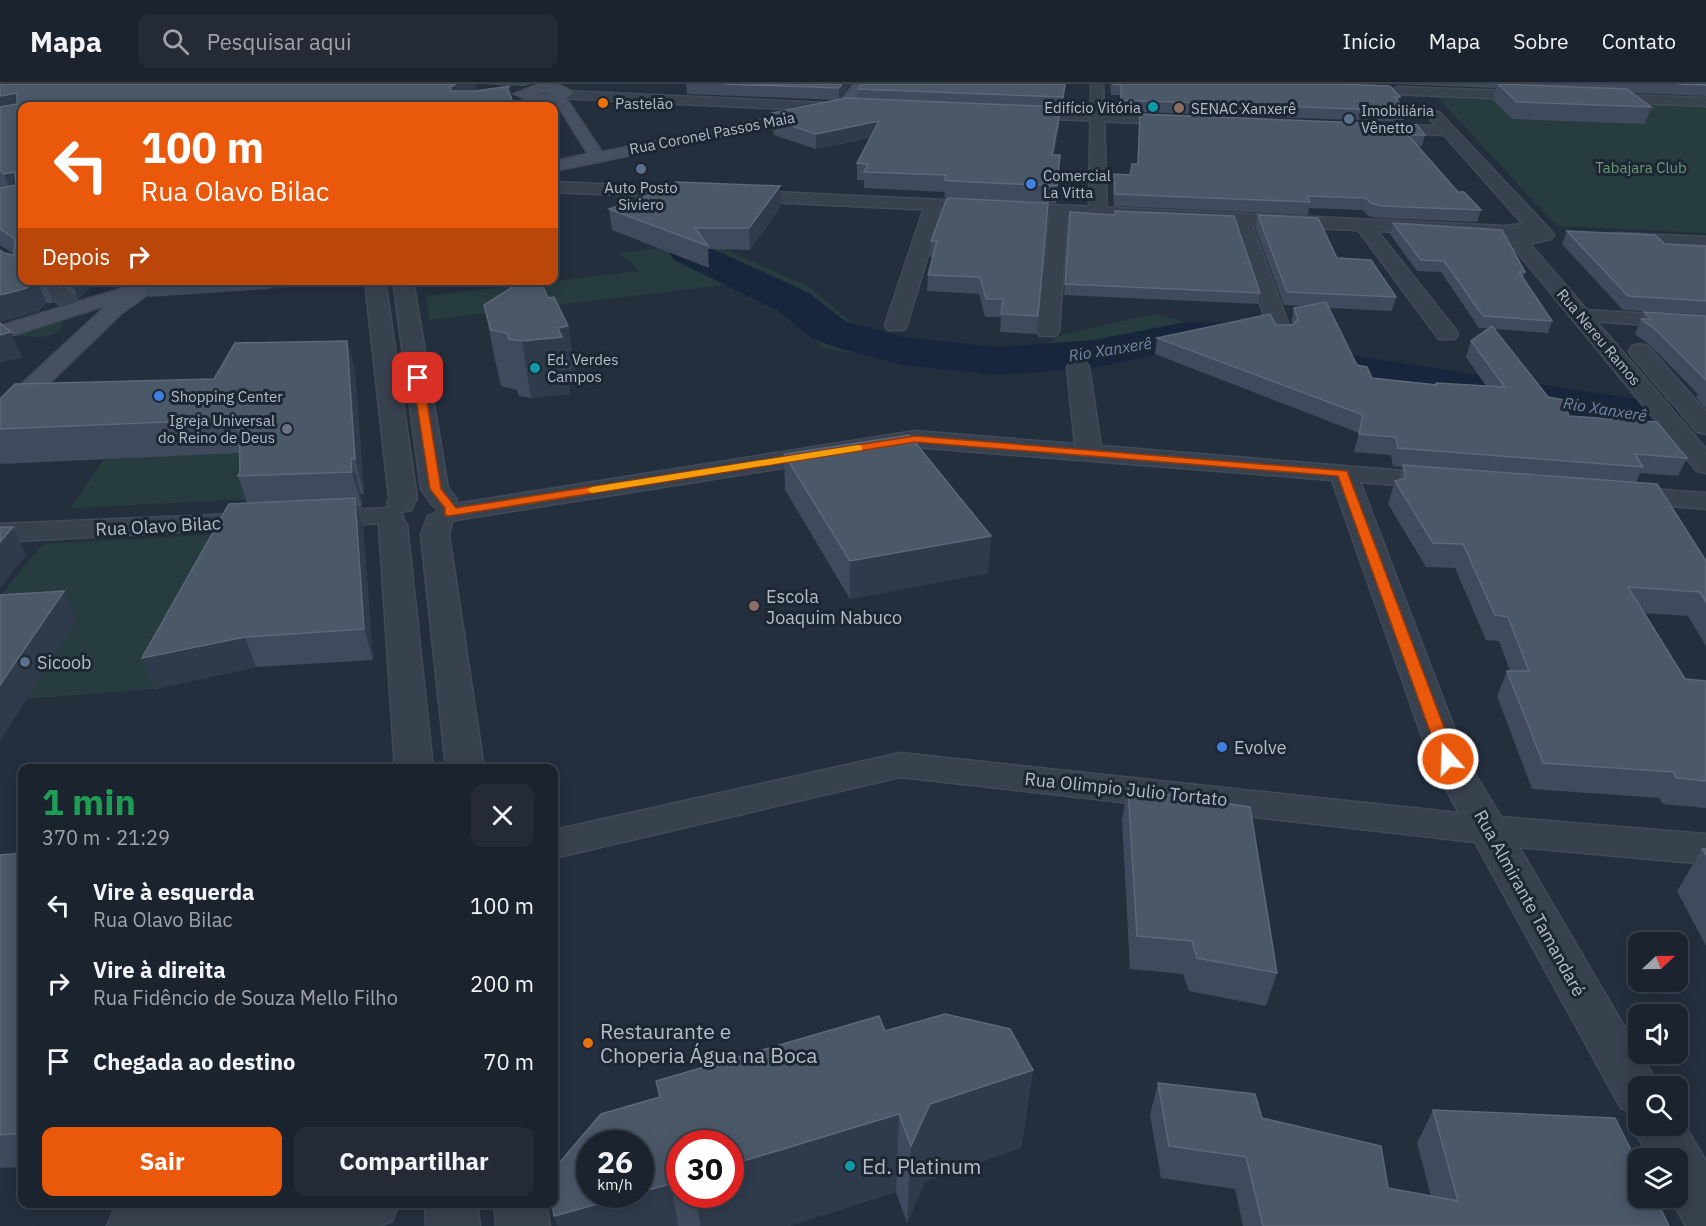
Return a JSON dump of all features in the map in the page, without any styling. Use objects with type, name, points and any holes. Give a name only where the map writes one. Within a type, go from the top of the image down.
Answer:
[{"type":"main road","points":[[504,94],[561,92],[579,84]]},
{"type":"main road","points":[[839,108],[845,105],[860,84]]},
{"type":"main road","points":[[561,92],[566,111],[597,156]]},
{"type":"main road","points":[[529,94],[546,102]]},
{"type":"main road","points":[[558,107],[566,111]]},
{"type":"main road","name":"Rua Coronel Passos Maia","points":[[558,165],[839,108]]},
{"type":"main road","points":[[0,417],[68,307],[148,285]]},
{"type":"main road","points":[[0,340],[42,348],[80,342],[116,308],[152,285]]},
{"type":"main road","points":[[68,307],[85,316],[80,342]]},
{"type":"main road","points":[[42,348],[68,307]]},
{"type":"main road","points":[[0,333],[42,348]]},
{"type":"street","points":[[1097,84],[1098,213]]},
{"type":"street","points":[[1397,88],[1554,96]]},
{"type":"street","name":"Rua Nereu Ramos","points":[[1397,88],[1418,109],[1448,131],[1551,247],[1582,316],[1706,465]]},
{"type":"street","points":[[561,92],[860,109]]},
{"type":"street","points":[[1577,97],[1706,102]]},
{"type":"street","name":"Rua Nereu Ramos","points":[[1418,109],[1428,130],[1450,158],[1476,162]]},
{"type":"street","points":[[1000,114],[1203,121]]},
{"type":"street","points":[[1365,128],[1448,131]]},
{"type":"street","points":[[558,187],[1511,233],[1551,247]]},
{"type":"street","points":[[1480,194],[1506,195]]},
{"type":"street","points":[[896,325],[934,205]]},
{"type":"street","points":[[1048,331],[1059,210]]},
{"type":"street","name":"Rua Nereu Ramos","points":[[1495,212],[1511,233],[1551,247]]},
{"type":"street","points":[[1241,220],[1281,334]]},
{"type":"street","points":[[1365,227],[1447,334]]},
{"type":"street","points":[[1602,238],[1706,242]]},
{"type":"street","points":[[42,285],[68,307]]},
{"type":"street","points":[[414,764],[394,515],[403,498],[376,288],[404,287],[435,489],[443,512],[435,535],[464,764]]},
{"type":"street","name":"Rua Nereu Ramos","points":[[1590,293],[1706,427]]},
{"type":"street","points":[[1582,316],[1706,323]]},
{"type":"street","points":[[383,344],[412,341]]},
{"type":"street","points":[[1613,353],[1644,355]]},
{"type":"street","points":[[1078,367],[1089,453]]},
{"type":"street","points":[[391,401],[421,397]]},
{"type":"street","points":[[1650,398],[1682,399]]},
{"type":"street","points":[[443,512],[915,439],[1473,483]]},
{"type":"street","name":"Rua Almirante Tamandaré","points":[[1343,473],[1448,759],[1629,1076]]},
{"type":"street","points":[[1592,492],[1706,501]]},
{"type":"street","name":"Rua Olavo Bilac","points":[[0,533],[394,515],[425,498],[443,512]]},
{"type":"street","points":[[406,678],[452,668]]},
{"type":"street","name":"Rua Olimpio Julio Tortato","points":[[558,843],[900,765],[1489,830],[1647,846],[1706,849]]},
{"type":"street","points":[[1688,1179],[1706,1210]]},
{"type":"street","points":[[134,1226],[322,1208]]},
{"type":"street","points":[[451,1208],[453,1226]]},
{"type":"street","points":[[521,1208],[523,1226]]},
{"type":"green space","name":"Tabajara Club","points":[[1437,97],[1706,106],[1706,233],[1557,226]]},
{"type":"green space","points":[[659,248],[725,249],[809,287],[849,320],[876,333],[947,345],[997,350],[1037,349],[1061,335],[1153,314],[1190,323],[1225,341],[1366,358],[1476,385],[1546,390],[1633,405],[1655,431],[1599,428],[1581,417],[1170,347],[1061,370],[936,363],[823,349],[784,305],[724,285],[429,320],[426,296],[520,285],[558,285],[558,281],[640,271],[619,253]]},
{"type":"green space","points":[[65,317],[60,331],[45,337],[8,336]]},
{"type":"green space","points":[[250,452],[252,499],[71,508],[105,458]]},
{"type":"green space","points":[[238,533],[155,689],[27,699],[0,625],[0,596],[43,544]]},
{"type":"building","points":[[0,84],[456,84],[450,87],[451,91],[476,91],[510,86],[507,88],[513,102],[18,102],[18,255],[16,259],[18,260],[18,285],[30,285],[27,288],[0,295],[0,250],[14,255],[15,239],[0,229],[0,188],[16,185],[15,172],[4,174],[0,170],[0,107],[17,104],[17,93],[0,96]]},
{"type":"building","points":[[723,84],[842,84],[839,88]]},
{"type":"building","points":[[861,84],[1065,84],[1063,97],[858,89]]},
{"type":"building","points":[[1112,84],[1390,86],[1400,97],[1395,97],[1406,111],[1121,100],[1121,85]]},
{"type":"building","points":[[1498,84],[1627,89],[1651,107],[1517,102]]},
{"type":"building","points":[[846,98],[1061,107],[1052,155],[1060,155],[1057,186],[953,181],[945,180],[946,175],[864,172],[868,164],[857,163],[879,121],[816,134],[774,120],[772,113]]},
{"type":"building","points":[[1140,114],[1417,125],[1425,135],[1408,135],[1458,192],[1464,192],[1481,210],[1381,206],[1371,203],[1366,198],[1307,196],[1310,202],[1115,194],[1114,174],[1130,175],[1132,164],[1138,164]]},
{"type":"building","points":[[675,182],[780,186],[749,228],[695,228],[708,246],[609,209],[668,189]]},
{"type":"building","points":[[947,198],[1048,203],[1038,316],[1001,314],[1003,299],[986,299],[980,277],[928,275],[937,241],[931,241]]},
{"type":"building","points":[[1115,211],[1234,216],[1260,293],[1065,284],[1070,212],[1115,215]]},
{"type":"building","points":[[1258,215],[1318,218],[1337,258],[1371,260],[1396,297],[1287,292]]},
{"type":"building","points":[[1393,223],[1502,230],[1525,272],[1519,272],[1552,321],[1483,316],[1444,261],[1421,260]]},
{"type":"building","points":[[1567,231],[1655,235],[1665,244],[1706,246],[1706,301],[1628,296]]},
{"type":"building","points":[[516,285],[542,285],[548,298],[554,297],[568,326],[558,328],[562,337],[522,341],[509,339],[507,333],[491,330],[484,305]]},
{"type":"building","points":[[1326,302],[1357,365],[1367,367],[1372,378],[1437,385],[1436,383],[1505,387],[1471,341],[1492,326],[1548,397],[1564,400],[1569,416],[1657,422],[1687,458],[1635,454],[1643,467],[1398,448],[1396,437],[1359,434],[1363,415],[1157,338],[1270,314],[1276,325],[1293,325],[1298,319],[1294,308]]},
{"type":"building","points":[[1644,312],[1706,316],[1706,380],[1656,330],[1641,319],[1651,319]]},
{"type":"building","points":[[0,323],[11,332],[0,335]]},
{"type":"building","points":[[347,341],[355,459],[351,459],[352,472],[238,476],[240,472],[239,419],[0,429],[0,399],[15,384],[214,379],[235,343]]},
{"type":"building","points":[[909,435],[991,536],[850,561],[784,454]]},
{"type":"building","points":[[1403,465],[1657,484],[1706,561],[1706,602],[1700,592],[1628,587],[1685,679],[1706,681],[1706,781],[1677,778],[1673,772],[1543,763],[1507,671],[1529,671],[1508,617],[1495,615],[1463,544],[1433,543],[1395,481],[1406,478]]},
{"type":"building","points":[[355,498],[364,629],[245,637],[142,658],[229,504]]},
{"type":"building","points":[[0,527],[13,527],[0,542]]},
{"type":"building","points":[[64,591],[0,685],[0,595]]},
{"type":"building","points":[[1128,788],[1250,807],[1277,973],[1197,958],[1192,941],[1137,936]]},
{"type":"building","points":[[18,853],[18,1133],[0,1135],[0,855]]},
{"type":"building","points":[[945,1014],[1010,1029],[1033,1070],[930,1104],[911,1146],[899,1114],[744,1161],[744,1130],[666,1130],[666,1185],[654,1188],[654,1130],[587,1130],[601,1114],[660,1097],[656,1081],[879,1016],[885,1031]]},
{"type":"building","points":[[1158,1083],[1255,1094],[1262,1118],[1381,1146],[1388,1188],[1458,1201],[1433,1110],[1615,1118],[1630,1148],[1628,1148],[1628,1208],[1660,1208],[1669,1226],[1263,1226],[1246,1157],[1169,1146]]},
{"type":"building","points":[[576,1143],[576,1208],[583,1208],[554,1216],[553,1208],[558,1208],[558,1164]]},
{"type":"waterway","name":"Rio Xanxerê","points":[[688,252],[794,302],[829,330],[857,340],[903,351],[997,361],[1094,354],[1186,335],[1229,335],[1317,364],[1656,417]]},
{"type":"slow traffic","points":[[592,490],[858,448]]},
{"type":"place","name":"Pastelão","points":[[603,103]]},
{"type":"place","name":"Edifício Vitória","points":[[1153,107]]},
{"type":"place","name":"SENAC Xanxerê","points":[[1179,108]]},
{"type":"place","name":"Imobiliária Vênetto","points":[[1349,119]]},
{"type":"place","name":"Auto Posto Siviero","points":[[641,169]]},
{"type":"place","name":"Comercial La Vitta","points":[[1031,184]]},
{"type":"place","name":"Ed. Verdes Campos","points":[[535,368]]},
{"type":"place","name":"Shopping Center","points":[[159,396]]},
{"type":"place","name":"Igreja Universal do Reino de Deus","points":[[287,429]]},
{"type":"place","name":"Escola Joaquim Nabuco","points":[[754,606]]},
{"type":"place","name":"Sicoob","points":[[25,662]]},
{"type":"place","name":"Evolve","points":[[1222,747]]},
{"type":"place","name":"Restaurante e Choperia Água na Boca","points":[[588,1043]]},
{"type":"place","name":"Ed. Platinum","points":[[850,1166]]},
{"type":"route","points":[[418,378],[435,489],[450,508],[449,513],[915,439],[1343,473],[1448,759]]}]
